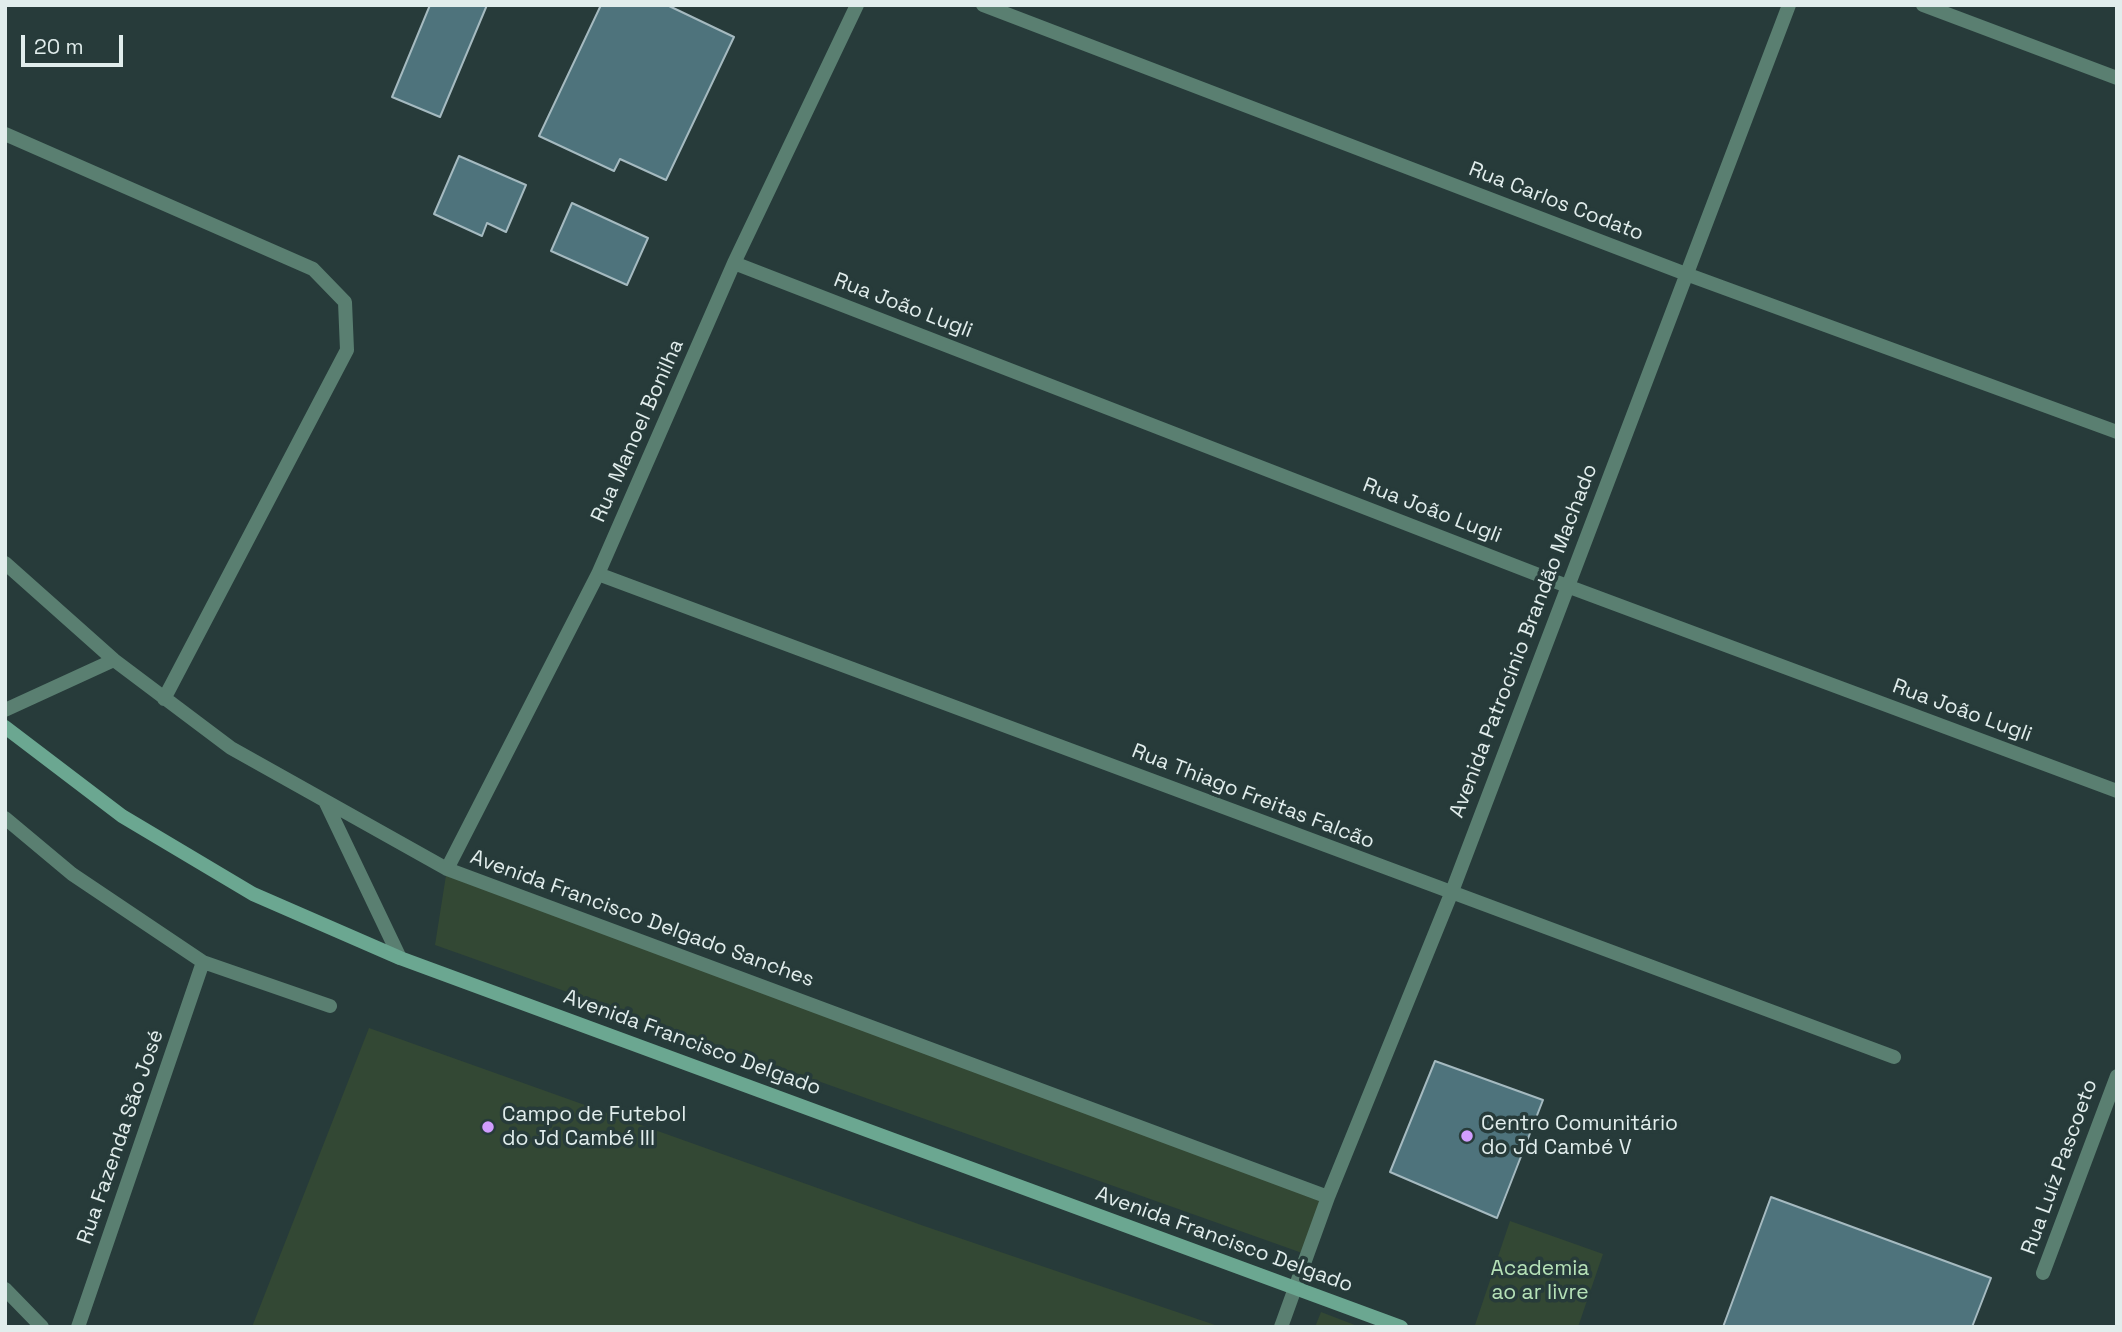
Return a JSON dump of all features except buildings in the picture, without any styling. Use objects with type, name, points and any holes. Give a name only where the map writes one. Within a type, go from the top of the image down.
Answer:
[{"type":"main road","name":"Avenida Francisco Delgado","points":[[5,727],[122,816],[253,894],[400,958],[1401,1327]]},
{"type":"street","name":"Rua Manoel Bonilha","points":[[447,869],[598,574],[734,263],[857,5]]},
{"type":"street","name":"Rua Carlos Codato","points":[[983,5],[1686,274],[2117,432]]},
{"type":"street","name":"Avenida Patrocínio Brandão Machado","points":[[1281,1327],[1328,1198],[1451,894],[1789,5]]},
{"type":"street","points":[[1923,5],[2117,78]]},
{"type":"street","points":[[5,134],[313,269],[345,302],[347,351],[164,699]]},
{"type":"street","name":"Rua João Lugli","points":[[734,263],[1567,586],[2117,791]]},
{"type":"street","name":"Avenida Francisco Delgado Sanches","points":[[5,563],[114,660],[231,748],[447,869],[1328,1198]]},
{"type":"street","name":"Rua Thiago Freitas Falcão","points":[[598,574],[1451,894],[1493,905],[1894,1056]]},
{"type":"street","points":[[5,710],[114,660]]},
{"type":"street","points":[[326,803],[400,958]]},
{"type":"street","points":[[5,818],[72,874],[203,962],[330,1006]]},
{"type":"street","name":"Rua Fazenda São José","points":[[78,1327],[203,962]]},
{"type":"street","name":"Rua Luíz Pascoeto","points":[[2043,1273],[2117,1076]]},
{"type":"street","points":[[5,1290],[42,1327]]},
{"type":"green space","points":[[447,869],[1325,1200],[1305,1254],[435,945]]},
{"type":"green space","name":"Campo de Futebol do Jd Cambé III","points":[[369,1028],[924,1226],[1221,1327],[252,1327]]},
{"type":"green space","name":"Academia ao ar livre","points":[[1510,1221],[1603,1254],[1578,1327],[1475,1325]]},
{"type":"green space","points":[[1321,1312],[1360,1327],[1315,1327]]},
{"type":"place","name":"Campo de Futebol do Jd Cambé III","points":[[488,1127]]},
{"type":"place","name":"Centro Comunitário do Jd Cambé V","points":[[1467,1136]]}]
